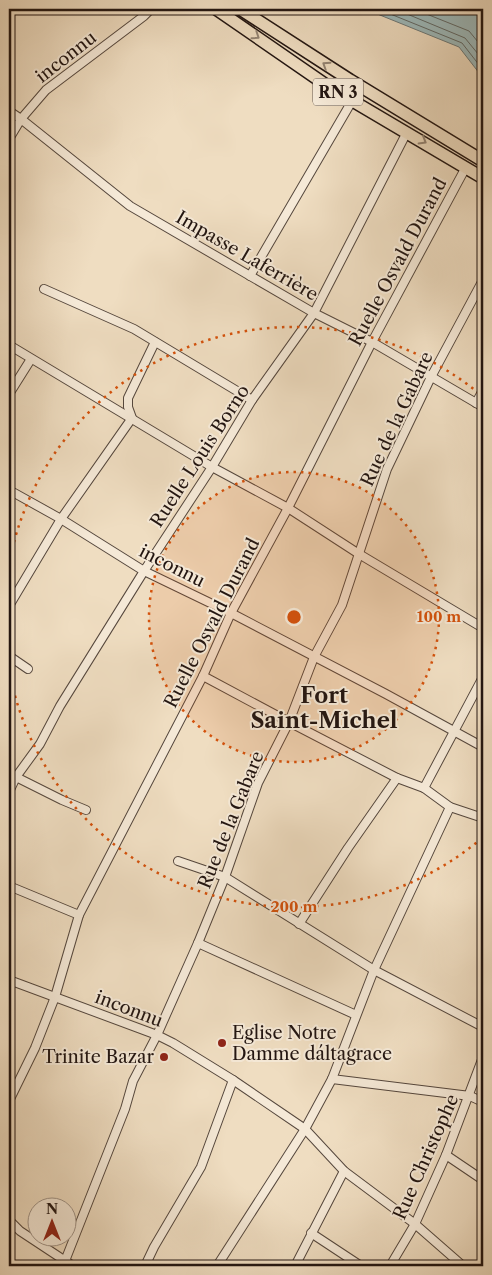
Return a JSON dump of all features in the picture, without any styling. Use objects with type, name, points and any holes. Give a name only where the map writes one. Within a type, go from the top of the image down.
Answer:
[{"type":"main road","name":"RN 3","points":[[216,9],[329,87],[483,178]]},
{"type":"main road","name":"RN 3","points":[[240,9],[350,80],[483,161]]},
{"type":"street","name":"inconnu","points":[[9,139],[21,119],[46,90],[151,9]]},
{"type":"street","points":[[250,276],[352,100]]},
{"type":"street","name":"Impasse Laferrière","points":[[9,112],[21,119],[130,206],[314,313],[372,342],[480,405]]},
{"type":"street","name":"Ruelle Louis Borno","points":[[9,792],[16,777],[40,744],[60,706],[252,400],[314,313],[407,132]]},
{"type":"street","name":"Ruelle Osvald Durand","points":[[9,1102],[35,1048],[55,997],[79,915],[203,676],[231,613],[288,508],[372,342],[466,167]]},
{"type":"street","name":"Rue de la Gabare","points":[[64,1264],[134,1081],[157,1035],[225,877],[258,783],[289,722],[314,657],[342,605],[387,469],[431,377],[483,280]]},
{"type":"street","points":[[44,289],[134,329],[252,400]]},
{"type":"street","points":[[132,418],[128,407],[128,398],[155,342]]},
{"type":"street","points":[[9,345],[212,466],[288,508],[359,554],[483,628]]},
{"type":"street","points":[[9,394],[32,359]]},
{"type":"street","points":[[480,405],[483,390]]},
{"type":"street","points":[[9,606],[61,520],[132,418]]},
{"type":"street","name":"inconnu","points":[[9,490],[144,571],[231,613],[483,747]]},
{"type":"street","points":[[9,656],[28,669]]},
{"type":"street","points":[[203,676],[397,778],[424,788],[450,806],[483,818]]},
{"type":"street","points":[[424,788],[483,677]]},
{"type":"street","points":[[16,777],[86,810]]},
{"type":"street","points":[[299,924],[348,848],[397,778]]},
{"type":"street","points":[[218,1266],[305,1129],[332,1080],[374,970],[450,806]]},
{"type":"street","points":[[178,861],[225,877],[374,970],[483,1027]]},
{"type":"street","points":[[9,886],[79,915]]},
{"type":"street","points":[[198,943],[356,1015]]},
{"type":"street","name":"inconnu","points":[[9,980],[157,1035],[233,1080],[305,1129],[344,1171],[415,1224],[463,1266]]},
{"type":"street","name":"Rue Christophe","points":[[390,1266],[415,1224],[470,1096],[483,1057]]},
{"type":"street","points":[[145,1266],[154,1247],[201,1167],[233,1080]]},
{"type":"street","points":[[332,1080],[470,1096],[483,1102]]},
{"type":"street","points":[[446,1154],[483,1180]]},
{"type":"street","points":[[295,1266],[344,1171]]},
{"type":"street","points":[[9,1220],[20,1231],[64,1264],[73,1266]]},
{"type":"street","points":[[312,1233],[360,1266]]},
{"type":"water","points":[[365,9],[483,9],[483,78],[459,47]]},
{"type":"place","name":"Eglise Notre Damme dáltagrace","points":[[222,1043]]},
{"type":"place","name":"Trinite Bazar","points":[[164,1057]]},
{"type":"district","name":"Fort Saint-Michel","points":[[324,708]]}]
